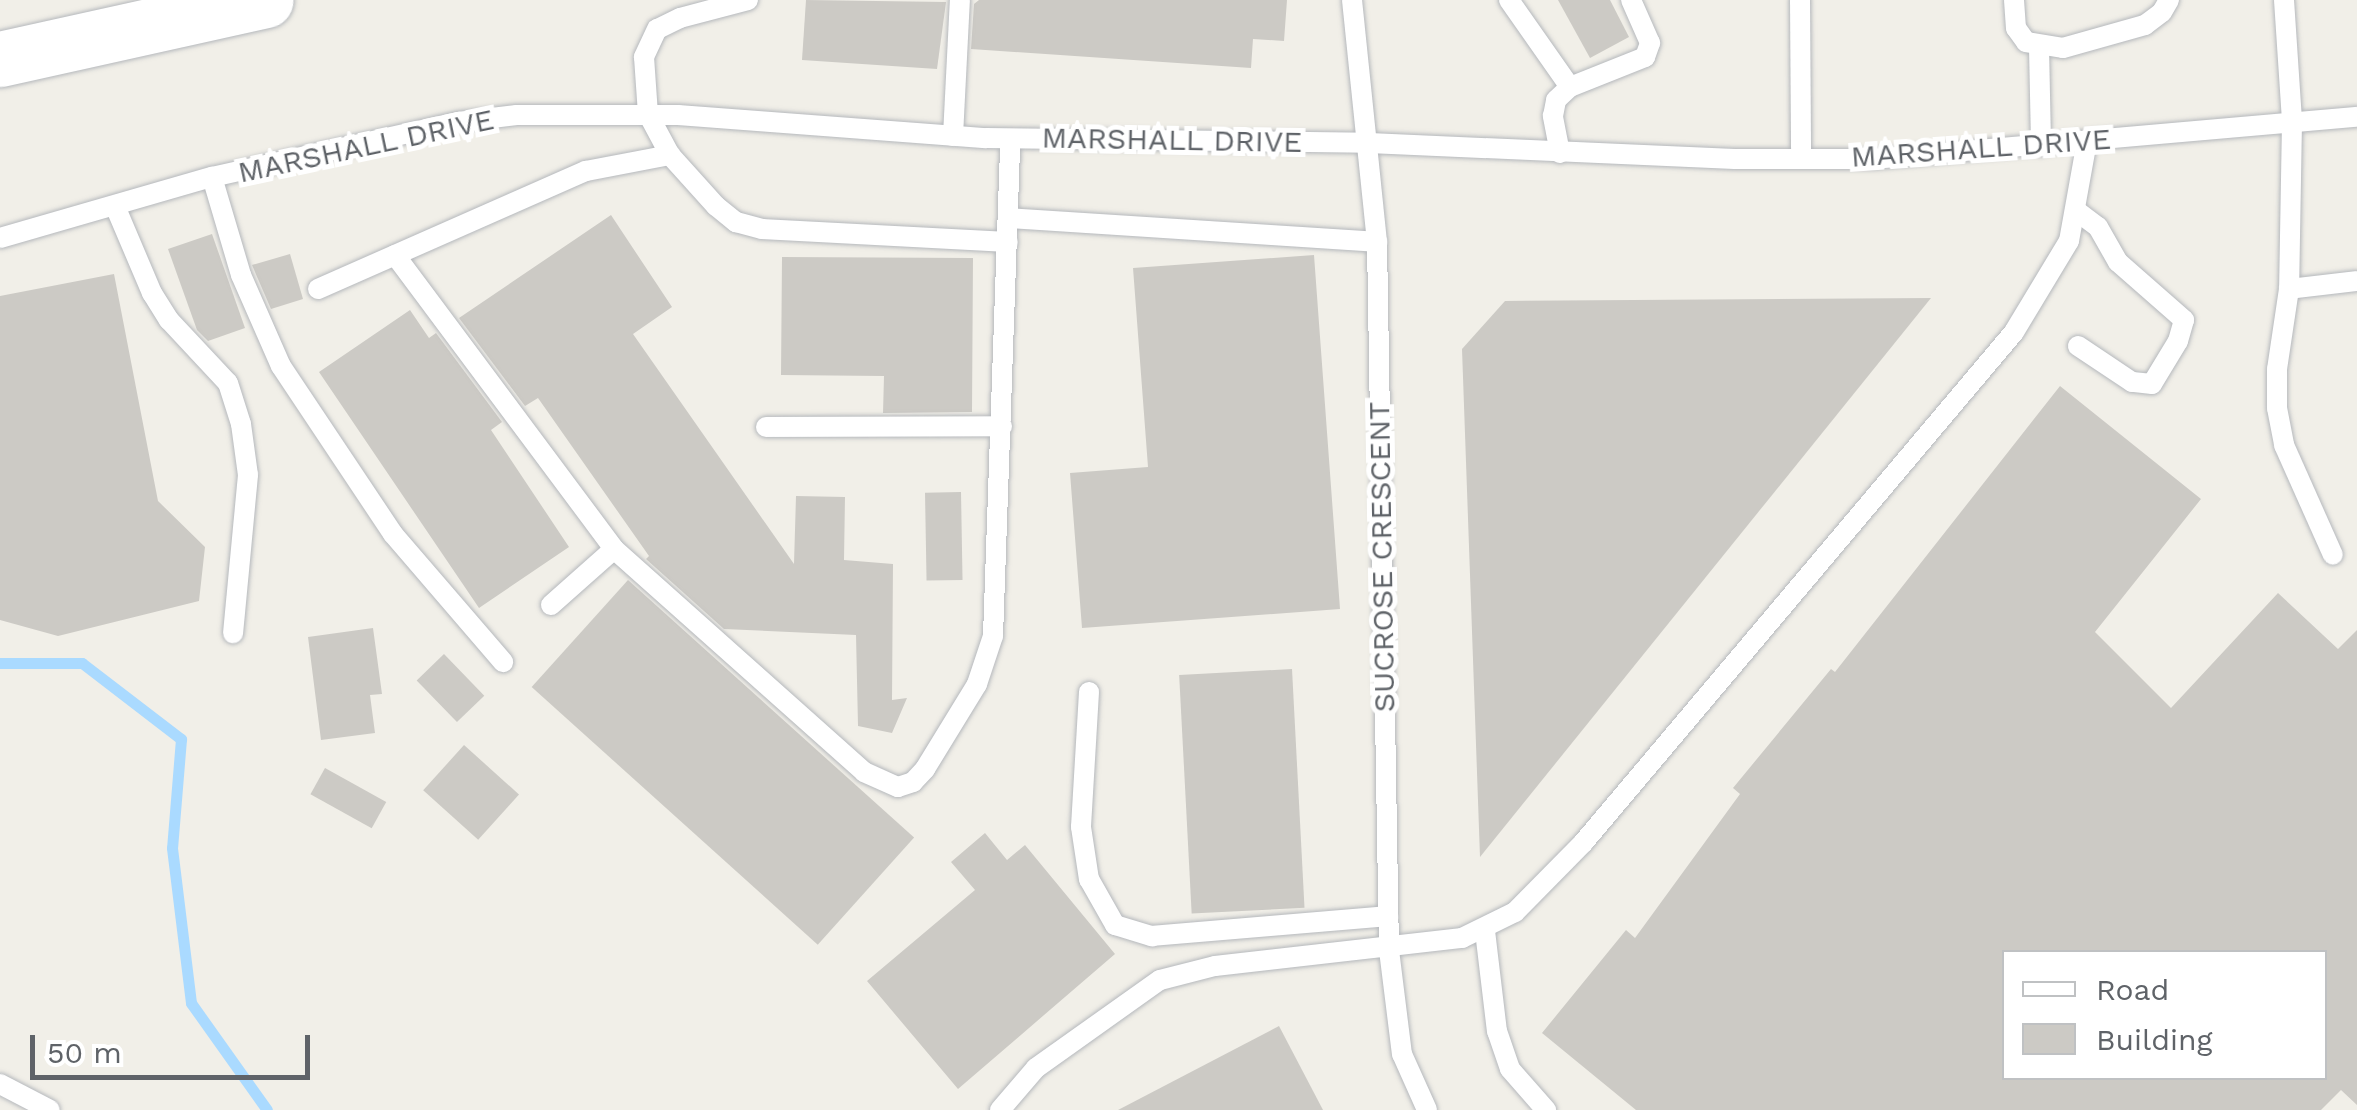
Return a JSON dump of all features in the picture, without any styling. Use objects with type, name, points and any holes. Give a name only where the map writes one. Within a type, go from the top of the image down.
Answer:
[{"type":"main road","points":[[0,59],[266,0]]},
{"type":"lane","points":[[748,0],[680,18],[658,29],[644,57],[648,114],[670,155],[716,206],[736,222],[762,230],[1008,242]]},
{"type":"lane","points":[[953,136],[960,0]]},
{"type":"lane","name":"SUCROSE CRESCENT","points":[[1352,0],[1377,242],[1389,950],[1402,1054],[1426,1110]]},
{"type":"lane","points":[[1508,0],[1570,87]]},
{"type":"lane","points":[[1560,153],[1553,116],[1556,100],[1570,87],[1645,57],[1650,44],[1631,0]]},
{"type":"lane","points":[[1800,0],[1801,159]]},
{"type":"lane","points":[[2014,0],[2016,28],[2026,42],[2064,48],[2146,25],[2169,0]]},
{"type":"lane","points":[[2284,0],[2292,122],[2289,289],[2277,369],[2277,408],[2284,444],[2333,555]]},
{"type":"lane","points":[[2039,47],[2041,146]]},
{"type":"lane","name":"MARSHALL DRIVE","points":[[0,238],[212,177],[458,122],[517,116],[648,114],[953,136],[1369,143],[1801,159],[1874,159],[2357,117]]},
{"type":"lane","points":[[396,255],[614,548],[864,772],[878,782],[898,786],[913,782],[977,684],[988,660],[996,582],[1010,138]]},
{"type":"lane","points":[[1000,1110],[1036,1068],[1160,980],[1215,966],[1389,950],[1484,931],[1514,912],[1583,843],[1989,363],[2049,280],[2069,242],[2078,212],[2088,142]]},
{"type":"lane","points":[[318,289],[586,172],[670,155]]},
{"type":"lane","points":[[212,177],[242,274],[280,366],[393,534],[504,662]]},
{"type":"lane","points":[[116,206],[152,293],[180,333],[228,384],[241,424],[248,475],[233,633]]},
{"type":"lane","points":[[2078,212],[2098,226],[2118,262],[2184,320],[2178,342],[2152,384],[2132,382],[2078,346]]},
{"type":"lane","points":[[1008,218],[1377,242]]},
{"type":"lane","points":[[2289,289],[2357,281]]},
{"type":"lane","points":[[766,426],[1002,426]]},
{"type":"lane","points":[[551,605],[614,548]]},
{"type":"lane","points":[[1090,692],[1081,826],[1089,879],[1115,925],[1152,936],[1388,916]]},
{"type":"lane","points":[[1484,931],[1497,1031],[1510,1069],[1546,1110]]},
{"type":"lane","points":[[0,1084],[50,1110]]},
{"type":"building","points":[[806,0],[946,2],[937,69],[802,60]]},
{"type":"building","points":[[979,0],[1287,0],[1284,41],[1253,39],[1251,68],[971,49],[974,4]]},
{"type":"building","points":[[1558,0],[1610,0],[1629,37],[1590,58]]},
{"type":"building","points":[[611,215],[672,307],[633,334],[794,564],[796,496],[845,497],[844,560],[893,564],[892,700],[907,698],[892,733],[858,726],[856,635],[724,629],[646,559],[649,556],[538,398],[525,406],[459,318]]},
{"type":"building","points":[[212,234],[245,328],[208,341],[197,330],[168,249]]},
{"type":"building","points":[[290,254],[303,299],[271,309],[252,265]]},
{"type":"building","points":[[1314,255],[1340,609],[1082,628],[1070,473],[1148,467],[1133,268]]},
{"type":"building","points":[[782,257],[973,258],[972,412],[883,413],[884,376],[781,375]]},
{"type":"building","points":[[114,274],[158,501],[205,547],[199,601],[58,636],[0,620],[0,296]]},
{"type":"building","points":[[1931,298],[1480,857],[1462,349],[1505,301]]},
{"type":"building","points":[[410,310],[429,338],[436,333],[502,422],[491,430],[569,547],[479,608],[319,372]]},
{"type":"building","points":[[2060,386],[2201,499],[2095,632],[2171,708],[2278,593],[2338,649],[2357,630],[2357,1105],[2341,1090],[2321,1110],[1636,1110],[1542,1033],[1626,930],[1635,938],[1740,794],[1733,788],[1831,669],[1835,672]]},
{"type":"building","points":[[961,492],[963,580],[927,581],[925,493]]},
{"type":"building","points":[[628,580],[914,838],[818,945],[532,687]]},
{"type":"building","points":[[373,628],[382,694],[370,695],[375,733],[321,740],[308,637]]},
{"type":"building","points":[[444,654],[484,696],[457,722],[417,680]]},
{"type":"building","points":[[1292,669],[1305,908],[1192,914],[1179,675]]},
{"type":"building","points":[[464,745],[519,795],[478,840],[423,790]]},
{"type":"building","points":[[325,768],[386,802],[372,828],[310,794]]},
{"type":"building","points":[[985,833],[1007,860],[1025,845],[1115,954],[958,1089],[867,981],[975,890],[951,862]]},
{"type":"building","points":[[1279,1026],[1323,1110],[1118,1110]]},
{"type":"waterway","points":[[0,663],[82,663],[181,739],[172,848],[191,1003],[267,1110]]}]
